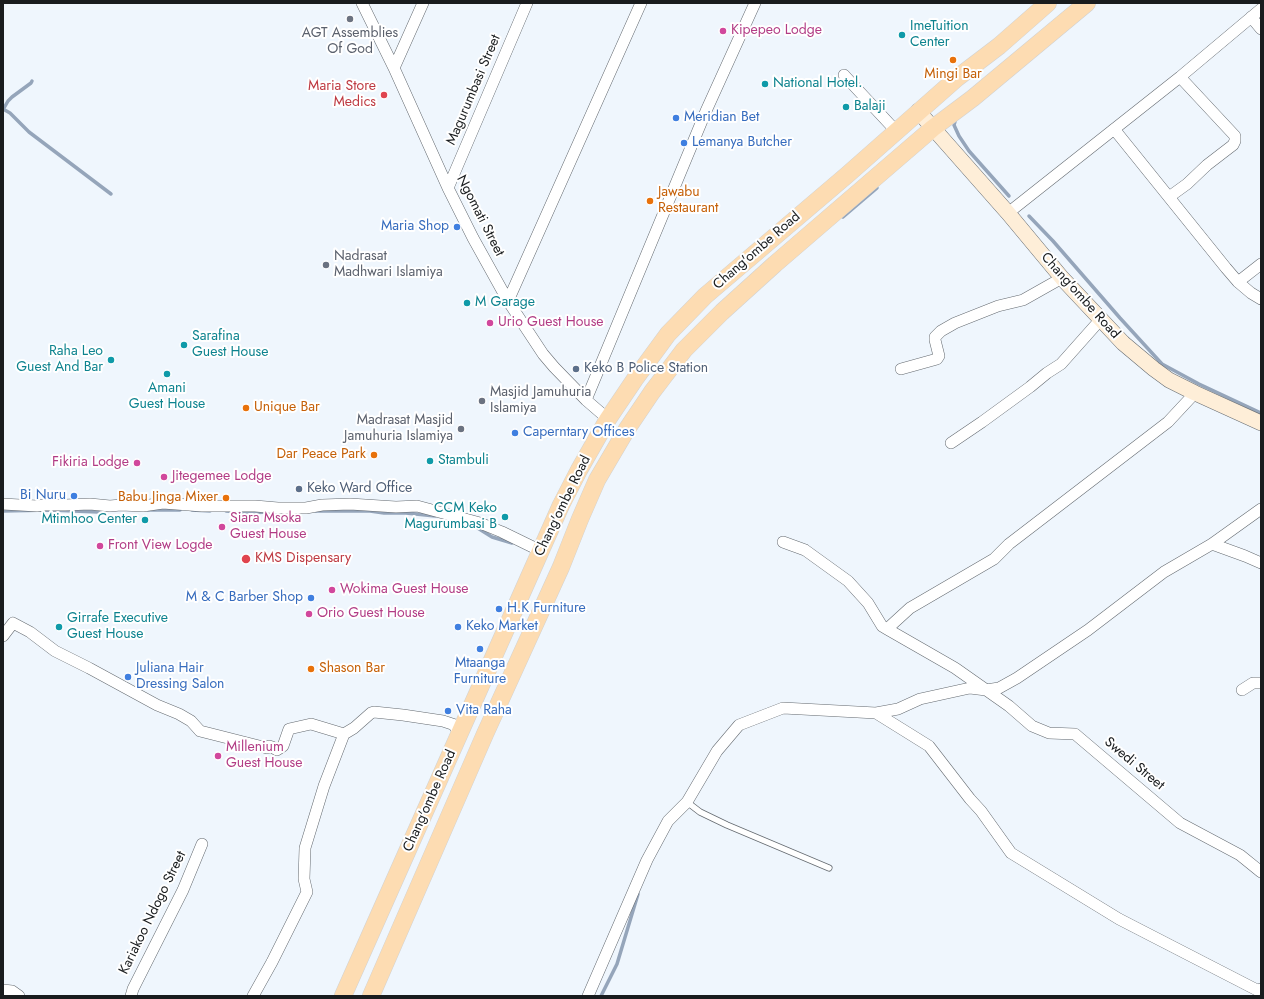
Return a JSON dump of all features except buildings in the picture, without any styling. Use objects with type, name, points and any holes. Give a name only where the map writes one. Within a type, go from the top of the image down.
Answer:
[{"type":"main road","name":"Chang'ombe Road","points":[[344,996],[565,498],[608,419],[634,379],[668,334],[705,296],[918,111],[957,78],[999,46],[1048,3]]},
{"type":"main road","name":"Chang'ombe Road","points":[[371,996],[485,734],[561,567],[597,480],[627,429],[652,392],[684,350],[716,317],[775,264],[932,128],[973,98],[1087,3]]},
{"type":"street","name":"Ngomati Street","points":[[362,3],[394,68],[448,188],[473,238],[508,301],[543,354],[554,367],[586,400],[608,419]]},
{"type":"street","points":[[394,68],[423,3]]},
{"type":"street","name":"Magurumbasi Street","points":[[448,188],[527,3]]},
{"type":"street","points":[[508,301],[641,3]]},
{"type":"street","points":[[586,400],[706,111],[755,3]]},
{"type":"street","points":[[1008,213],[1180,77],[1261,9]]},
{"type":"street","points":[[1251,17],[1261,29]]},
{"type":"street","points":[[844,75],[896,131]]},
{"type":"street","points":[[1169,197],[1187,184],[1235,141],[1235,136],[1180,77]]},
{"type":"street","name":"Chang'ombe Road","points":[[918,111],[1008,213],[1062,278],[1123,343],[1169,380],[1261,423]]},
{"type":"street","points":[[1114,129],[1238,282],[1261,299]]},
{"type":"street","points":[[1238,282],[1261,264]]},
{"type":"street","points":[[901,369],[937,359],[940,356],[935,337],[941,331],[955,323],[998,306],[1023,300],[1062,278]]},
{"type":"street","points":[[951,443],[1061,364],[1101,319]]},
{"type":"street","points":[[783,542],[805,550],[848,581],[868,603],[882,626],[887,629],[910,608],[994,559],[1009,544],[1168,422],[1194,393]]},
{"type":"street","points":[[3,504],[37,506],[45,504],[90,504],[110,506],[121,504],[143,506],[163,503],[202,506],[255,506],[278,508],[306,508],[322,505],[350,504],[396,507],[418,506],[480,523],[541,551]]},
{"type":"street","points":[[588,996],[647,860],[668,821],[686,802],[717,751],[739,725],[782,708],[876,713],[898,709],[920,699],[970,688],[986,690],[999,688],[1017,678],[1088,630],[1164,572],[1212,544],[1261,509]]},
{"type":"street","points":[[1212,544],[1261,563]]},
{"type":"street","points":[[3,636],[13,623],[30,632],[55,651],[157,705],[179,714],[191,721],[200,731],[267,748],[269,746],[277,750],[283,746],[289,729],[311,724],[344,734]]},
{"type":"street","name":"Swedi Street","points":[[887,629],[955,668],[1009,706],[1032,726],[1050,733],[1075,734],[1180,823],[1240,854],[1261,872]]},
{"type":"street","points":[[1242,690],[1253,684],[1261,683]]},
{"type":"street","points":[[894,725],[898,709]]},
{"type":"street","points":[[253,996],[307,892],[304,879],[305,848],[324,786],[344,734],[354,728],[370,713],[374,712],[403,714],[443,721],[455,727]]},
{"type":"street","points":[[876,713],[929,746],[981,811],[1011,853],[1118,919],[1257,990],[1261,989]]},
{"type":"street","name":"Kariakoo Ndogo Street","points":[[131,996],[133,989],[183,890],[202,844]]},
{"type":"street","points":[[3,990],[12,991],[19,996]]},
{"type":"lane","points":[[686,802],[700,812],[727,825],[829,868]]},
{"type":"waterway","points":[[3,108],[12,97],[32,81]]},
{"type":"waterway","points":[[3,109],[10,113],[29,132],[111,194]]},
{"type":"waterway","points":[[956,118],[954,125],[969,151],[1009,196]]},
{"type":"waterway","points":[[843,217],[877,188]]},
{"type":"waterway","points":[[1029,216],[1162,364],[1199,384],[1261,413]]},
{"type":"waterway","points":[[3,511],[50,510],[98,512],[106,510]]},
{"type":"waterway","points":[[148,510],[180,510]]},
{"type":"waterway","points":[[192,510],[210,511]]},
{"type":"waterway","points":[[226,511],[246,513],[268,512]]},
{"type":"waterway","points":[[316,511],[370,511],[435,516]]},
{"type":"waterway","points":[[476,527],[492,537],[512,543]]},
{"type":"waterway","points":[[601,996],[617,964],[638,894]]},
{"type":"place","name":"AGT Assemblies Of God","points":[[350,19]]},
{"type":"place","name":"Kipepeo Lodge","points":[[723,31]]},
{"type":"place","name":"ImeTuition Center","points":[[902,35]]},
{"type":"place","name":"Mingi Bar","points":[[953,60]]},
{"type":"place","name":"National Hotel.","points":[[765,84]]},
{"type":"place","name":"Maria Store Medics","points":[[384,95]]},
{"type":"place","name":"Balaji","points":[[846,107]]},
{"type":"place","name":"Meridian Bet","points":[[676,118]]},
{"type":"place","name":"Lemanya Butcher","points":[[684,143]]},
{"type":"place","name":"Jawabu Restaurant","points":[[650,201]]},
{"type":"place","name":"Maria Shop","points":[[457,227]]},
{"type":"place","name":"Nadrasat Madhwari Islamiya","points":[[326,265]]},
{"type":"place","name":"M Garage","points":[[467,303]]},
{"type":"place","name":"Urio Guest House","points":[[490,323]]},
{"type":"place","name":"Sarafina Guest House","points":[[184,345]]},
{"type":"place","name":"Raha Leo Guest And Bar","points":[[111,360]]},
{"type":"place","name":"Keko B Police Station","points":[[576,369]]},
{"type":"place","name":"Amani Guest House","points":[[167,374]]},
{"type":"place","name":"Masjid Jamuhuria Islamiya","points":[[482,401]]},
{"type":"place","name":"Unique Bar","points":[[246,408]]},
{"type":"place","name":"Madrasat Masjid Jamuhuria Islamiya","points":[[461,429]]},
{"type":"place","name":"Caperntary Offices","points":[[515,433]]},
{"type":"place","name":"Dar Peace Park","points":[[374,455]]},
{"type":"place","name":"Stambuli","points":[[430,461]]},
{"type":"place","name":"Fikiria Lodge","points":[[137,463]]},
{"type":"place","name":"Jitegemee Lodge","points":[[164,477]]},
{"type":"place","name":"Keko Ward Office","points":[[299,489]]},
{"type":"place","name":"Bi Nuru","points":[[74,496]]},
{"type":"place","name":"Babu Jinga Mixer","points":[[226,498]]},
{"type":"place","name":"CCM Keko Magurumbasi B","points":[[505,517]]},
{"type":"place","name":"Mtimhoo Center","points":[[145,520]]},
{"type":"place","name":"Siara Msoka Guest House","points":[[222,527]]},
{"type":"place","name":"Front View Logde","points":[[100,546]]},
{"type":"place","name":"KMS Dispensary","points":[[246,559]]},
{"type":"place","name":"Wokima Guest House","points":[[332,590]]},
{"type":"place","name":"M & C Barber Shop","points":[[311,598]]},
{"type":"place","name":"H.K Furniture","points":[[499,609]]},
{"type":"place","name":"Orio Guest House","points":[[309,614]]},
{"type":"place","name":"Girrafe Executive Guest House","points":[[59,627]]},
{"type":"place","name":"Keko Market","points":[[458,627]]},
{"type":"place","name":"Mtaanga Furniture","points":[[480,649]]},
{"type":"place","name":"Shason Bar","points":[[311,669]]},
{"type":"place","name":"Juliana Hair Dressing Salon","points":[[128,677]]},
{"type":"place","name":"Vita Raha","points":[[448,711]]},
{"type":"place","name":"Millenium Guest House","points":[[218,756]]}]
